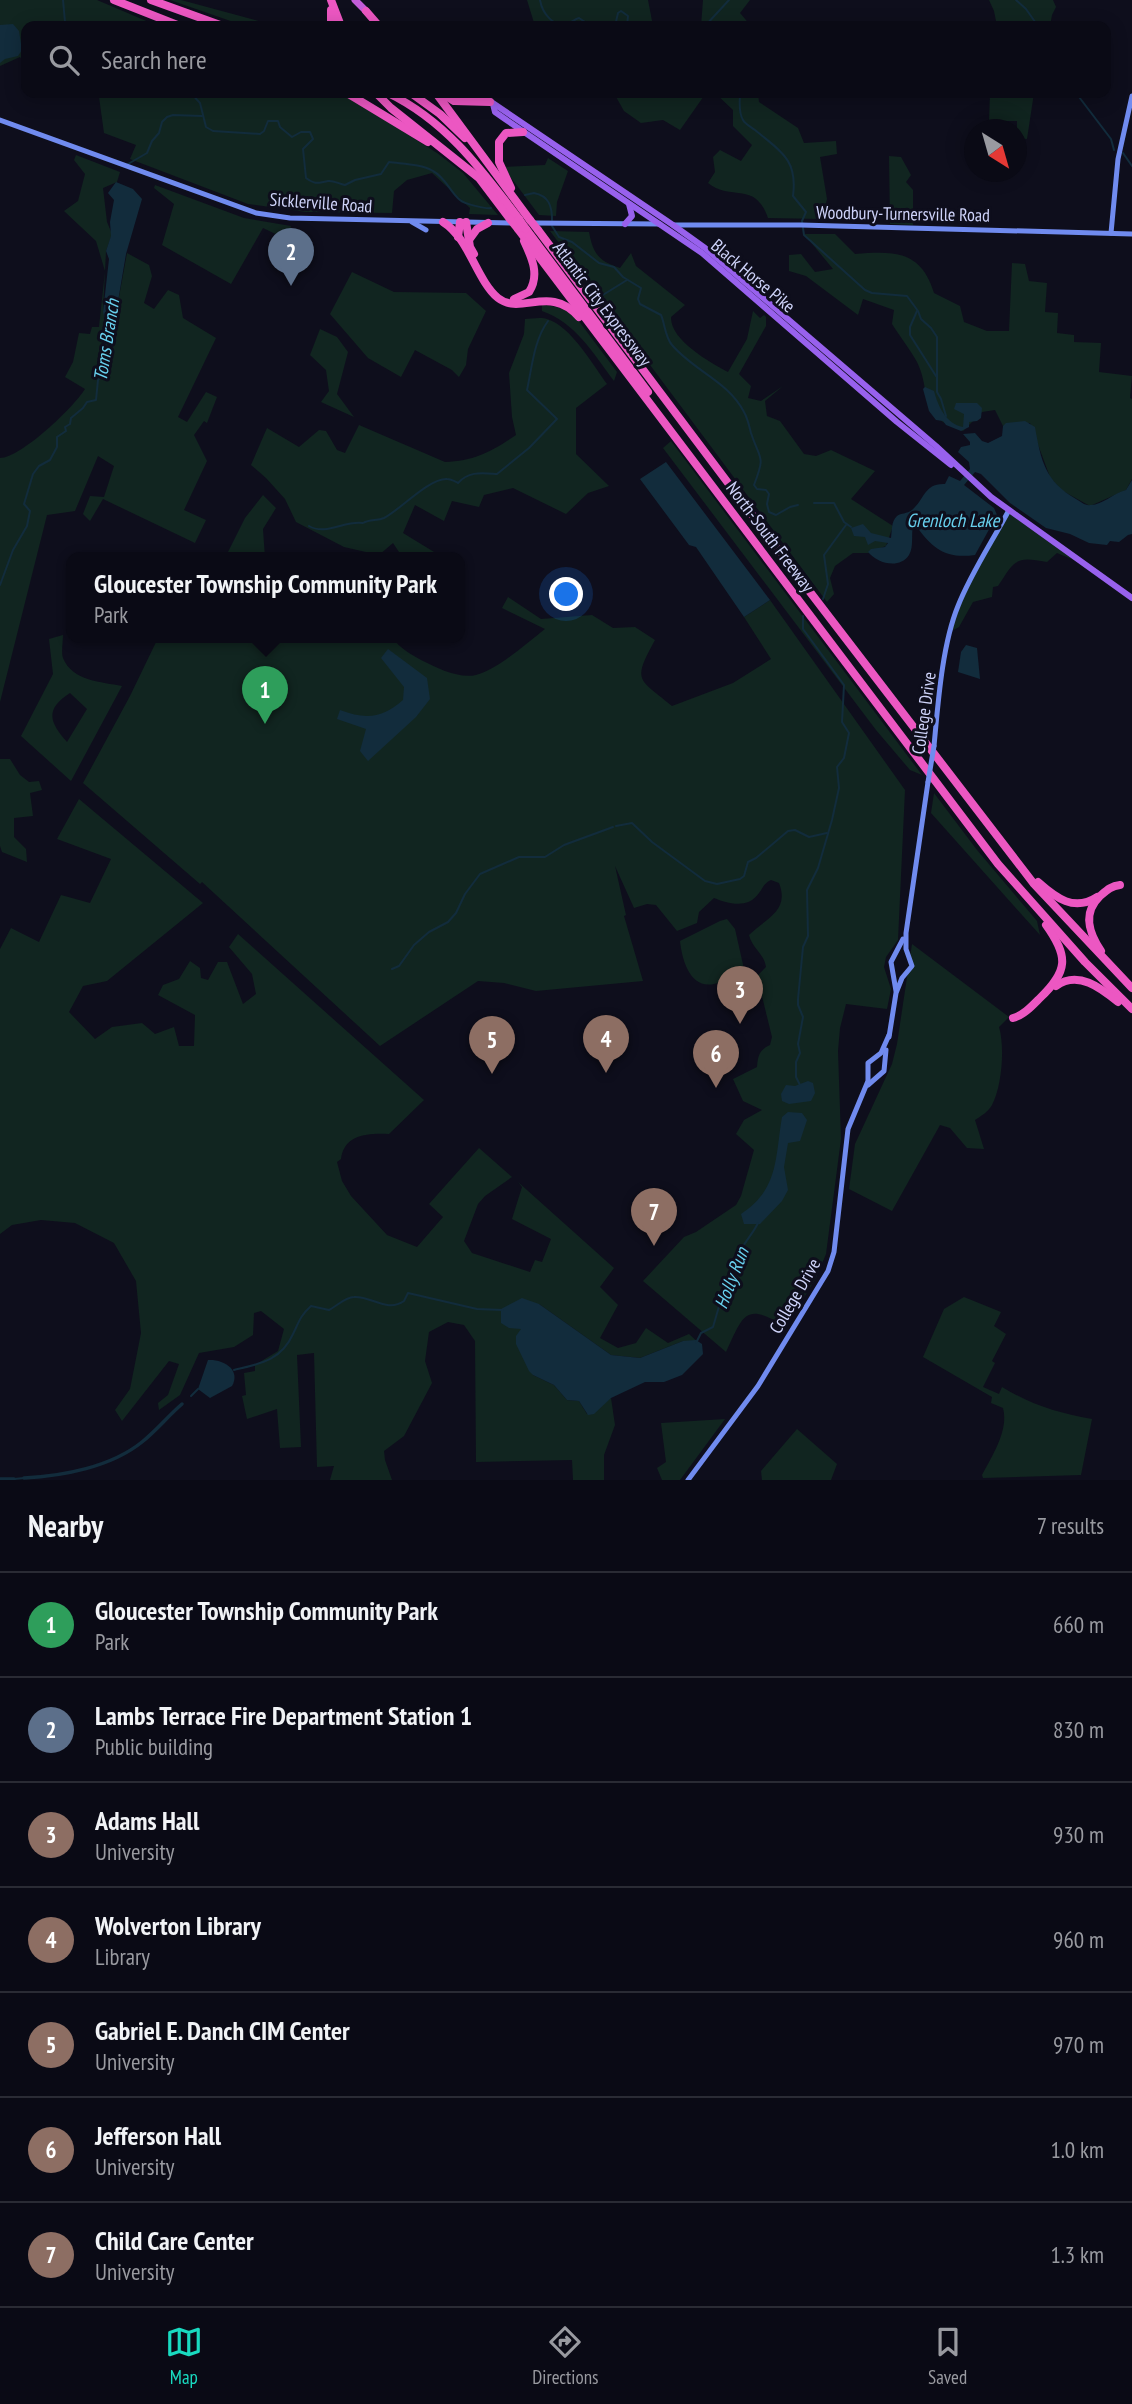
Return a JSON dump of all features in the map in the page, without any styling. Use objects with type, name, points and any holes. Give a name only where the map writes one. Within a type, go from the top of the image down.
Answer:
[{"type":"highway","points":[[114,0],[167,21]]},
{"type":"highway","points":[[150,0],[207,21]]},
{"type":"highway","points":[[330,0],[331,21]]},
{"type":"highway","points":[[330,0],[339,21]]},
{"type":"highway","points":[[355,0],[377,21]]},
{"type":"highway","points":[[198,18],[210,21]]},
{"type":"highway","points":[[355,98],[455,158]]},
{"type":"highway","points":[[381,98],[479,178],[514,219]]},
{"type":"highway","name":"Atlantic City Expressway","points":[[396,98],[433,120],[453,137],[514,219],[525,226],[768,558]]},
{"type":"highway","points":[[417,98],[454,127],[506,189]]},
{"type":"highway","name":"North-South Freeway","points":[[442,98],[506,189],[525,226],[639,390],[963,819],[1024,894],[1132,1011]]},
{"type":"highway","points":[[447,98],[454,102],[492,103]]},
{"type":"highway","points":[[463,222],[472,250],[497,290],[503,296],[517,299],[528,292],[532,287],[534,274],[525,226],[499,162],[498,150],[499,142],[506,133],[523,132]]},
{"type":"highway","points":[[443,222],[453,229],[499,299],[511,303],[549,300],[568,307],[577,314],[639,390]]},
{"type":"highway","points":[[458,237],[463,222]]},
{"type":"highway","points":[[469,240],[477,229],[488,223]]},
{"type":"highway","name":"North-South Freeway","points":[[525,226],[538,230],[1016,861],[1075,930],[1130,986]]},
{"type":"highway","points":[[1016,861],[1049,892],[1070,903],[1083,904],[1091,901],[1107,887],[1112,878]]},
{"type":"highway","points":[[1120,885],[1110,888],[1093,903],[1089,926],[1095,942],[1130,986]]},
{"type":"highway","points":[[1013,1018],[1022,1014],[1054,985],[1062,968],[1054,938],[1024,894]]},
{"type":"highway","points":[[1020,1026],[1022,1017],[1056,986],[1071,979],[1096,985],[1132,1011]]},
{"type":"main road","points":[[1111,233],[1118,159],[1132,96]]},
{"type":"main road","name":"Black Horse Pike","points":[[485,98],[722,270],[982,489],[1132,598]]},
{"type":"main road","name":"Black Horse Pike","points":[[492,103],[495,112],[523,132],[540,139]]},
{"type":"main road","name":"Sicklerville Road","points":[[0,120],[256,213],[290,218],[412,222],[658,223]]},
{"type":"main road","name":"Black Horse Pike","points":[[581,168],[673,225],[748,283],[934,448]]},
{"type":"main road","points":[[625,224],[632,216],[632,208],[628,203]]},
{"type":"main road","points":[[412,222],[426,230]]},
{"type":"main road","name":"Woodbury-Turnersville Road","points":[[658,223],[1132,234]]},
{"type":"main road","name":"College Drive","points":[[909,957],[906,933],[953,619],[1009,510]]},
{"type":"main road","name":"College Drive","points":[[893,957],[906,933]]},
{"type":"main road","points":[[889,1035],[881,1054],[869,1063],[868,1069],[873,1075],[880,1075],[884,1071],[896,993],[912,966],[909,957],[902,953],[893,957],[891,962],[896,993]]},
{"type":"main road","points":[[892,969],[898,974],[906,973]]},
{"type":"main road","points":[[874,1058],[881,1059],[885,1064]]},
{"type":"main road","name":"College Drive","points":[[689,1479],[758,1386],[826,1276],[834,1252],[848,1129],[869,1077],[868,1069]]},
{"type":"main road","name":"College Drive","points":[[860,1100],[871,1081],[880,1075]]},
{"type":"green space","points":[[0,0],[97,0],[146,21],[21,21],[21,58],[0,66]]},
{"type":"green space","points":[[170,0],[181,0],[259,21],[231,21]]},
{"type":"green space","points":[[527,0],[648,0],[652,21],[533,21]]},
{"type":"green space","points":[[703,0],[750,0],[740,13],[747,21],[701,21]]},
{"type":"green space","points":[[989,0],[1053,0],[1056,7],[1051,21],[996,21]]},
{"type":"green space","points":[[99,98],[350,98],[437,153],[463,173],[498,215],[469,214],[470,208],[432,173],[407,180],[394,191],[392,213],[306,212],[248,204],[130,159],[136,145],[104,133]]},
{"type":"green space","points":[[617,98],[702,98],[680,130],[663,120],[641,123],[624,111]]},
{"type":"green space","points":[[720,98],[759,98],[759,102],[798,128],[804,143],[836,141],[837,154],[820,157],[827,199],[822,219],[768,218],[763,206],[756,199],[742,193],[725,191],[708,183],[715,172],[713,157],[720,150],[741,161],[752,145],[733,126],[733,110]]},
{"type":"green space","points":[[990,98],[1033,98],[1027,139],[1027,119],[989,119]]},
{"type":"green space","points":[[76,155],[120,172],[117,182],[103,188],[107,222],[112,234],[106,251],[103,312],[115,319],[127,253],[149,265],[152,276],[144,303],[154,309],[168,290],[179,295],[183,318],[216,338],[178,417],[187,422],[206,392],[217,397],[207,423],[204,421],[194,435],[207,461],[184,510],[206,520],[195,543],[103,499],[90,521],[83,514],[90,496],[104,497],[114,466],[98,456],[75,511],[47,515],[0,702],[0,458],[21,450],[33,441],[79,397],[85,389],[65,377],[73,362],[79,333],[90,334],[92,327],[99,327],[105,271],[96,241],[64,211],[78,201],[85,174],[74,160]]},
{"type":"green space","points":[[889,156],[901,157],[911,175],[906,182],[913,190],[913,225],[890,224]]},
{"type":"green space","points":[[548,158],[568,171],[557,202],[556,216],[539,215],[503,167],[545,165]]},
{"type":"green space","points":[[155,185],[244,218],[291,226],[288,240],[263,228],[231,284],[162,245],[174,204],[154,188]]},
{"type":"green space","points":[[550,231],[589,232],[592,246],[598,255],[620,268],[631,253],[636,266],[685,305],[671,317],[677,334],[692,349],[728,372],[747,339],[753,311],[760,318],[764,315],[766,317],[766,326],[739,374],[751,386],[748,398],[761,401],[783,386],[765,401],[767,416],[780,421],[804,454],[816,456],[831,450],[875,471],[851,499],[893,526],[886,546],[868,553],[853,553],[835,566],[830,578],[834,594],[827,602]]},
{"type":"green space","points":[[804,234],[835,234],[855,254],[894,254],[914,261],[922,268],[934,293],[960,306],[964,322],[987,331],[1009,331],[1012,263],[1025,264],[1029,281],[1047,283],[1045,312],[1058,313],[1057,333],[1074,335],[1074,342],[1101,343],[1099,372],[1132,376],[1132,479],[1126,490],[1090,506],[1061,490],[1050,477],[1030,423],[1003,426],[995,410],[982,412],[963,431],[937,418],[928,403],[917,362],[892,324],[894,310],[863,299],[858,315],[806,276],[789,271],[789,255],[801,254],[815,272],[833,269]]},
{"type":"green space","points":[[352,272],[394,292],[466,293],[486,311],[468,349],[466,365],[459,377],[452,370],[415,350],[401,377],[368,358],[330,314]]},
{"type":"green space","points":[[542,305],[559,308],[575,316],[617,372],[614,381],[583,340],[565,323],[542,311]]},
{"type":"green space","points":[[525,319],[547,319],[556,323],[581,347],[607,384],[576,408],[576,454],[609,486],[588,493],[566,514],[513,488],[484,495],[479,507],[452,501],[444,521],[415,505],[403,533],[434,552],[399,552],[393,543],[382,552],[366,552],[344,547],[296,522],[285,499],[251,465],[267,428],[299,447],[319,430],[326,431],[337,450],[345,453],[359,425],[445,462],[465,460],[491,450],[516,435],[509,373],[524,334]]},
{"type":"green space","points":[[320,329],[337,337],[348,352],[337,394],[354,417],[321,402],[329,391],[326,370],[310,355]]},
{"type":"green space","points":[[671,441],[922,775],[910,770],[876,730],[663,448]]},
{"type":"green space","points":[[263,495],[276,508],[263,529],[265,552],[228,552],[245,518]]},
{"type":"green space","points":[[1009,510],[1086,565],[1057,553],[1047,562],[1017,562],[998,586],[993,587],[992,597],[973,602],[959,627],[950,632],[957,608]]},
{"type":"green space","points":[[508,597],[541,619],[592,615],[613,628],[635,627],[655,640],[643,664],[642,678],[672,706],[733,683],[771,659],[744,617],[770,600],[905,790],[898,940],[886,957],[884,967],[891,989],[887,1009],[846,1004],[840,1028],[838,1051],[841,1139],[826,1254],[816,1278],[786,1327],[762,1315],[747,1316],[726,1352],[643,1281],[684,1237],[736,1205],[741,1196],[754,1150],[736,1134],[744,1120],[762,1110],[743,1101],[733,1079],[757,1067],[760,1054],[770,1045],[772,1037],[757,976],[766,967],[749,935],[779,907],[782,893],[779,883],[768,881],[755,898],[744,903],[714,898],[699,912],[697,923],[677,931],[656,905],[647,904],[634,908],[615,866],[626,915],[624,916],[643,981],[536,991],[504,983],[478,981],[380,1046],[202,882],[200,884],[83,783],[156,643],[397,643],[429,664],[448,672],[469,676],[493,668],[545,629],[502,608]]},
{"type":"green space","points":[[63,635],[63,658],[73,672],[88,679],[122,686],[71,781],[21,736],[53,674],[49,639]],"holes":[[[70,693],[87,709],[67,742],[53,722],[56,705]]]},
{"type":"green space","points":[[0,759],[10,759],[20,775],[29,782],[39,781],[42,790],[30,793],[33,816],[14,818],[14,837],[26,849],[27,862],[2,852],[0,846]]},
{"type":"green space","points":[[934,793],[977,850],[1037,921],[1040,935],[931,813]]},
{"type":"green space","points":[[79,799],[203,903],[107,981],[83,986],[69,1012],[95,1039],[112,1027],[142,1023],[155,1034],[174,1027],[179,1046],[194,1046],[195,1015],[158,995],[163,985],[179,979],[190,961],[200,968],[201,978],[208,980],[218,962],[227,962],[243,1004],[256,994],[252,974],[229,947],[238,934],[424,1100],[389,1134],[366,1135],[352,1140],[337,1162],[342,1181],[351,1196],[387,1235],[417,1247],[443,1217],[429,1204],[479,1148],[512,1177],[478,1204],[464,1241],[472,1253],[530,1272],[535,1260],[542,1262],[551,1239],[512,1219],[522,1187],[518,1182],[614,1268],[600,1287],[618,1305],[600,1338],[618,1348],[636,1343],[646,1328],[668,1343],[689,1334],[701,1345],[683,1341],[640,1358],[611,1355],[539,1304],[521,1329],[533,1375],[554,1385],[567,1400],[579,1401],[587,1414],[611,1398],[615,1425],[604,1455],[604,1480],[573,1480],[572,1460],[476,1462],[475,1341],[464,1325],[448,1322],[429,1332],[425,1361],[432,1383],[404,1436],[384,1451],[392,1480],[330,1480],[334,1466],[317,1467],[314,1353],[297,1355],[301,1447],[280,1448],[277,1409],[247,1419],[242,1396],[246,1395],[244,1373],[255,1371],[255,1365],[278,1351],[284,1329],[261,1311],[254,1313],[253,1335],[234,1347],[199,1353],[180,1395],[159,1410],[158,1403],[168,1395],[179,1364],[169,1361],[122,1421],[115,1410],[130,1389],[141,1333],[136,1281],[114,1243],[75,1223],[41,1220],[12,1225],[0,1234],[0,949],[11,928],[39,942],[61,895],[90,903],[111,859],[57,839]]},
{"type":"green space","points":[[727,919],[735,929],[744,969],[718,983],[699,982],[693,978],[685,964],[680,941]]},
{"type":"green space","points":[[912,944],[1009,1017],[999,1027],[1002,1055],[995,1097],[988,1110],[975,1120],[984,1149],[967,1148],[950,1128],[940,1125],[892,1211],[849,1189],[855,1144],[892,1064]]},
{"type":"green space","points":[[964,1297],[1001,1312],[994,1326],[1006,1334],[983,1387],[999,1394],[1002,1387],[1045,1408],[1092,1419],[1081,1475],[983,1478],[982,1475],[1002,1434],[1003,1408],[991,1403],[992,1397],[923,1357],[944,1309]]},
{"type":"green space","points":[[725,1419],[680,1480],[662,1480],[657,1468],[666,1462],[661,1423]]},
{"type":"green space","points":[[797,1429],[837,1464],[831,1480],[762,1480],[761,1471]]},
{"type":"water","points":[[13,24],[19,31],[21,52],[18,56],[0,63],[0,25]]},
{"type":"water","points":[[116,182],[133,189],[142,199],[126,254],[115,319],[109,327],[103,312],[109,259],[106,251],[111,236],[110,222],[114,200],[108,193]]},
{"type":"water","points":[[925,387],[934,391],[944,414],[957,425],[963,427],[964,414],[954,409],[956,403],[977,403],[982,408],[981,418],[969,422],[969,427],[961,431],[936,420],[929,411],[923,389]]},
{"type":"water","name":"Grenloch Lake","points":[[1025,421],[1035,427],[1042,460],[1051,477],[1057,485],[1083,504],[1091,505],[1104,501],[1126,490],[1132,480],[1132,534],[1119,542],[1110,541],[1107,545],[1089,543],[1070,534],[1046,528],[1010,503],[981,474],[975,472],[964,485],[994,508],[997,515],[975,555],[956,555],[941,551],[913,526],[909,555],[905,560],[894,564],[882,562],[868,552],[885,547],[888,543],[875,541],[868,545],[865,537],[854,536],[851,528],[863,524],[871,533],[891,538],[895,518],[912,510],[929,489],[945,484],[949,476],[960,481],[970,469],[969,462],[958,452],[961,447],[970,445],[963,434],[975,433],[988,443],[1002,436],[1006,423]]},
{"type":"water","points":[[666,462],[770,600],[744,617],[696,547],[689,545],[640,479]]},
{"type":"water","points":[[966,645],[977,648],[980,679],[958,672],[961,652]]},
{"type":"water","points":[[388,649],[427,678],[430,699],[416,717],[368,761],[360,751],[366,729],[337,719],[340,710],[374,716],[388,711],[403,700],[404,687],[381,658]]},
{"type":"water","points":[[808,1081],[813,1083],[815,1093],[811,1101],[789,1104],[782,1101],[781,1094],[786,1085],[795,1086]]},
{"type":"water","points":[[788,1112],[802,1113],[807,1120],[800,1141],[788,1143],[784,1167],[788,1190],[782,1201],[760,1224],[744,1224],[741,1214],[753,1204],[769,1183],[776,1159],[782,1117]]},
{"type":"water","points":[[522,1298],[539,1304],[611,1355],[640,1358],[683,1341],[696,1340],[702,1344],[703,1354],[682,1375],[664,1382],[645,1382],[611,1398],[594,1414],[588,1415],[579,1401],[567,1400],[554,1385],[529,1371],[516,1344],[516,1336],[521,1329],[509,1328],[501,1323],[501,1309]]},
{"type":"water","points":[[208,1360],[220,1361],[233,1370],[234,1375],[232,1386],[210,1398],[198,1389]]},
{"type":"waterway","points":[[63,0],[65,21]]},
{"type":"waterway","points":[[540,0],[543,10],[553,21]]},
{"type":"waterway","points":[[710,21],[729,0]]},
{"type":"waterway","points":[[1016,0],[1034,21]]},
{"type":"waterway","points":[[616,21],[621,11],[628,16],[628,21]]},
{"type":"waterway","points":[[574,21],[579,18],[584,21]]},
{"type":"waterway","points":[[196,98],[200,103],[206,127],[213,131],[260,134],[268,121],[278,121],[280,127],[292,137],[301,132],[310,132],[313,139],[303,149],[306,178],[312,182],[330,181],[345,185],[381,174],[389,162],[412,165],[437,174],[462,202],[491,208]]},
{"type":"waterway","points":[[740,98],[741,117],[744,121],[779,150],[790,164],[794,183],[793,196],[806,212],[802,221],[804,235],[865,290],[907,296],[921,319],[937,337],[937,392],[946,416]]},
{"type":"waterway","points":[[1080,98],[1111,139],[1114,150]]},
{"type":"waterway","name":"Toms Branch","points":[[128,164],[147,153],[167,117],[202,116]]},
{"type":"waterway","points":[[1123,153],[1132,166]]},
{"type":"waterway","points":[[525,195],[534,193],[546,199],[552,220]]},
{"type":"waterway","points":[[552,226],[559,237],[572,242],[599,263],[614,267],[623,277],[641,288],[638,299],[640,304],[661,315],[672,345],[737,401],[747,417],[761,462],[754,485],[769,494],[769,512],[776,515],[798,505]]},
{"type":"waterway","points":[[598,298],[627,280]]},
{"type":"waterway","points":[[917,311],[910,327],[910,335],[936,376]]},
{"type":"waterway","points":[[309,526],[329,529],[384,518],[440,480],[447,479],[458,483],[466,476],[497,474],[529,448],[557,419],[527,390],[537,345],[548,321]]},
{"type":"waterway","name":"Toms Branch","points":[[0,585],[13,550],[27,526],[30,511],[24,504],[33,474],[39,466],[50,460],[57,447],[57,437],[66,431],[65,427],[70,424],[71,418],[87,402],[96,400],[98,380],[104,373],[101,362],[110,326]]},
{"type":"waterway","points":[[814,503],[834,503],[844,522],[851,527]]},
{"type":"waterway","name":"Holly Run","points":[[823,599],[828,584],[824,555],[846,525]]},
{"type":"waterway","name":"Holly Run","points":[[800,1085],[796,1077],[796,1062],[800,1053],[798,1044],[803,1017],[798,999],[803,947],[808,936],[807,890],[818,868],[832,820],[839,788],[837,767],[844,758],[849,733],[842,722],[844,685],[803,629],[803,616]]},
{"type":"waterway","points":[[616,826],[632,823],[652,842],[705,881],[717,884],[740,879],[744,876],[748,862],[788,831],[795,830],[809,837],[827,833]]},
{"type":"waterway","points":[[392,969],[399,966],[414,945],[429,932],[448,922],[480,874],[519,857],[545,857],[564,845],[613,827]]},
{"type":"waterway","name":"Holly Run","points":[[738,1260],[758,1223]]},
{"type":"waterway","name":"Holly Run","points":[[234,1370],[276,1356],[288,1343],[302,1316],[311,1306],[329,1310],[351,1297],[392,1305],[404,1301],[408,1293],[477,1309],[503,1310]]},
{"type":"waterway","name":"Holly Run","points":[[696,1343],[701,1333],[713,1327],[720,1303]]},
{"type":"waterway","name":"Holly Run","points":[[191,1396],[198,1389]]},
{"type":"waterway","name":"Holly Run","points":[[24,1478],[86,1469],[116,1458],[142,1442],[182,1404]]},
{"type":"waterway","name":"Holly Run","points":[[14,1479],[24,1478]]},
{"type":"waterway","name":"Holly Run","points":[[0,1479],[14,1479]]},
{"type":"place","name":"Lambs Terrace Fire Department Station 1","points":[[291,286]]},
{"type":"place","name":"Gloucester Township Community Park","points":[[265,724]]},
{"type":"place","name":"Adams Hall","points":[[740,1024]]},
{"type":"place","name":"Wolverton Library","points":[[606,1073]]},
{"type":"place","name":"Gabriel E. Danch CIM Center","points":[[492,1074]]},
{"type":"place","name":"Jefferson Hall","points":[[716,1088]]},
{"type":"place","name":"Child Care Center","points":[[654,1246]]}]
